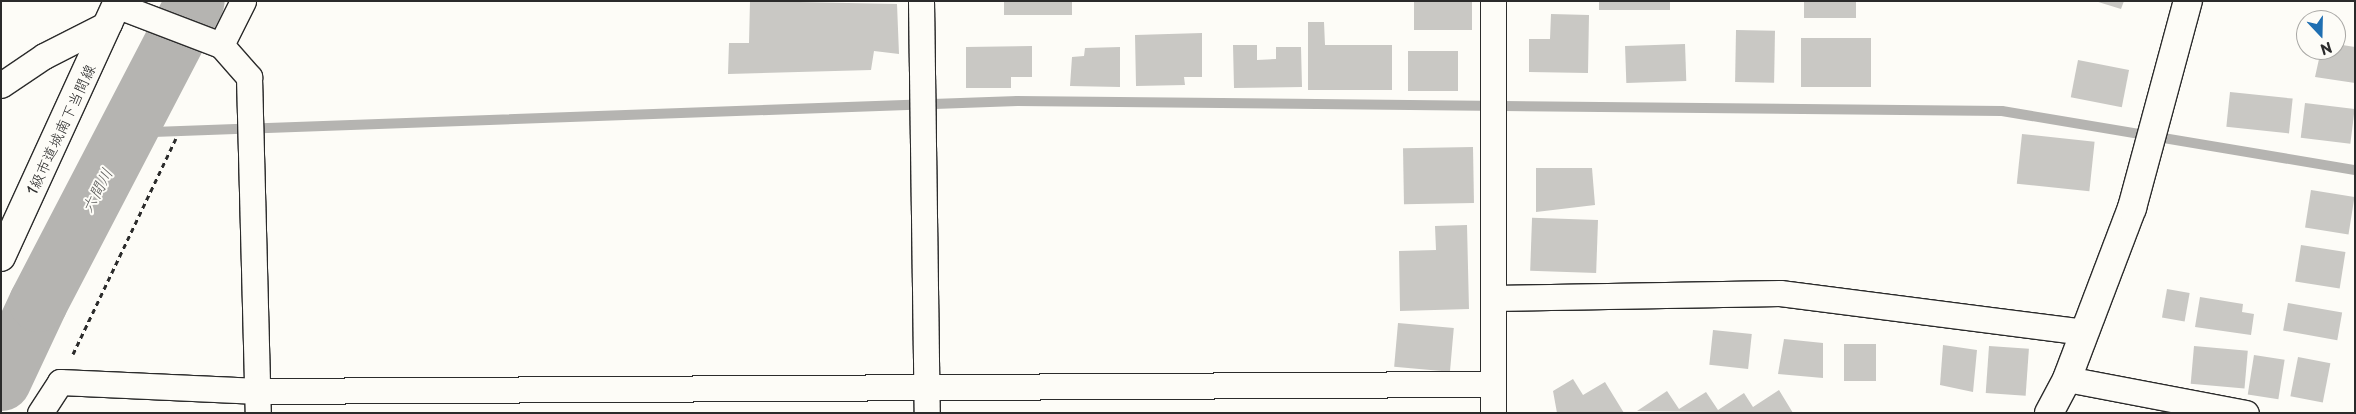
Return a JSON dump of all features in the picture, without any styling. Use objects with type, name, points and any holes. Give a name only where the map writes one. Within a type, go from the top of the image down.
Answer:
[{"type":"street","points":[[210,41],[243,1]]},
{"type":"street","points":[[921,1],[927,413]]},
{"type":"street","points":[[1493,1],[1493,413]]},
{"type":"street","points":[[2049,413],[2068,379],[2150,152],[2188,1]]},
{"type":"street","points":[[1,85],[114,10],[156,19],[210,41],[249,77],[254,121],[258,402]]},
{"type":"street","name":"1級市道城南下当間線","points":[[1,256],[114,10]]},
{"type":"street","points":[[1493,298],[1780,293],[2085,332]]},
{"type":"street","points":[[2068,379],[2246,413]]},
{"type":"street","points":[[40,413],[60,382],[258,402],[927,386],[1493,384]]},
{"type":"path","points":[[60,382],[176,138]]},
{"type":"building","points":[[750,1],[897,4],[899,54],[874,51],[871,70],[728,74],[729,43],[749,43]]},
{"type":"building","points":[[1004,1],[1072,1],[1072,15],[1004,15]]},
{"type":"building","points":[[1414,1],[1472,1],[1472,30],[1414,30]]},
{"type":"building","points":[[1599,1],[1670,1],[1670,10],[1599,10]]},
{"type":"building","points":[[1804,1],[1856,1],[1856,18],[1804,18]]},
{"type":"building","points":[[2095,1],[2124,1],[2121,9]]},
{"type":"building","points":[[1551,14],[1589,15],[1588,73],[1529,72],[1529,39],[1550,39]]},
{"type":"building","points":[[1308,22],[1324,22],[1325,45],[1392,45],[1392,90],[1308,90]]},
{"type":"building","points":[[1736,30],[1775,31],[1774,83],[1735,82]]},
{"type":"building","points":[[1202,33],[1202,77],[1184,77],[1185,85],[1136,86],[1135,35]]},
{"type":"building","points":[[1801,38],[1871,38],[1871,87],[1801,87]]},
{"type":"building","points":[[1685,44],[1686,81],[1626,83],[1625,46]]},
{"type":"building","points":[[1233,45],[1257,45],[1257,60],[1276,59],[1276,47],[1301,47],[1302,87],[1234,88]]},
{"type":"building","points":[[1032,46],[1032,77],[1011,77],[1011,88],[966,88],[966,47]]},
{"type":"building","points":[[2346,46],[2355,47],[2355,83],[2315,77],[2319,60],[2346,60]]},
{"type":"building","points":[[1120,47],[1120,87],[1070,86],[1072,57],[1084,56],[1085,48]]},
{"type":"building","points":[[1408,51],[1458,51],[1458,91],[1408,91]]},
{"type":"building","points":[[2078,60],[2129,70],[2122,107],[2071,97]]},
{"type":"building","points":[[2230,92],[2293,99],[2289,133],[2226,127]]},
{"type":"building","points":[[2305,103],[2355,109],[2350,144],[2301,138]]},
{"type":"building","points":[[2022,134],[2095,142],[2089,191],[2017,184]]},
{"type":"building","points":[[1473,147],[1474,203],[1404,204],[1403,148]]},
{"type":"building","points":[[1536,168],[1592,168],[1595,205],[1536,212]]},
{"type":"building","points":[[2311,190],[2354,197],[2349,234],[2305,228]]},
{"type":"building","points":[[1532,218],[1598,220],[1596,273],[1530,271]]},
{"type":"building","points":[[1467,225],[1469,309],[1400,311],[1399,251],[1436,250],[1435,226]]},
{"type":"building","points":[[2301,245],[2345,252],[2340,289],[2295,282]]},
{"type":"building","points":[[2167,289],[2190,293],[2185,322],[2162,318]]},
{"type":"building","points":[[2200,297],[2243,304],[2242,312],[2254,314],[2251,335],[2195,327]]},
{"type":"building","points":[[2288,303],[2342,313],[2337,340],[2283,331]]},
{"type":"building","points":[[1398,323],[1454,328],[1450,372],[1394,367]]},
{"type":"building","points":[[1713,330],[1752,334],[1748,369],[1709,365]]},
{"type":"building","points":[[1784,339],[1823,343],[1823,378],[1778,374]]},
{"type":"building","points":[[1844,344],[1876,344],[1876,381],[1844,381]]},
{"type":"building","points":[[1943,345],[1977,350],[1973,392],[1940,385]]},
{"type":"building","points":[[1989,346],[2029,349],[2026,396],[1986,393]]},
{"type":"building","points":[[2194,346],[2248,351],[2244,389],[2191,384]]},
{"type":"building","points":[[2254,355],[2285,360],[2278,399],[2248,395]]},
{"type":"building","points":[[2298,357],[2330,363],[2323,403],[2290,396]]},
{"type":"building","points":[[1573,379],[1583,395],[1605,382],[1624,413],[1557,413],[1553,391]]},
{"type":"building","points":[[1779,390],[1793,413],[1637,411],[1667,391],[1679,409],[1706,392],[1718,410],[1744,393],[1753,407]]},
{"type":"waterway","name":"六間川","points":[[1,381],[38,302],[195,1]]},
{"type":"waterway","points":[[126,133],[1017,101],[2002,111],[2355,170]]}]
